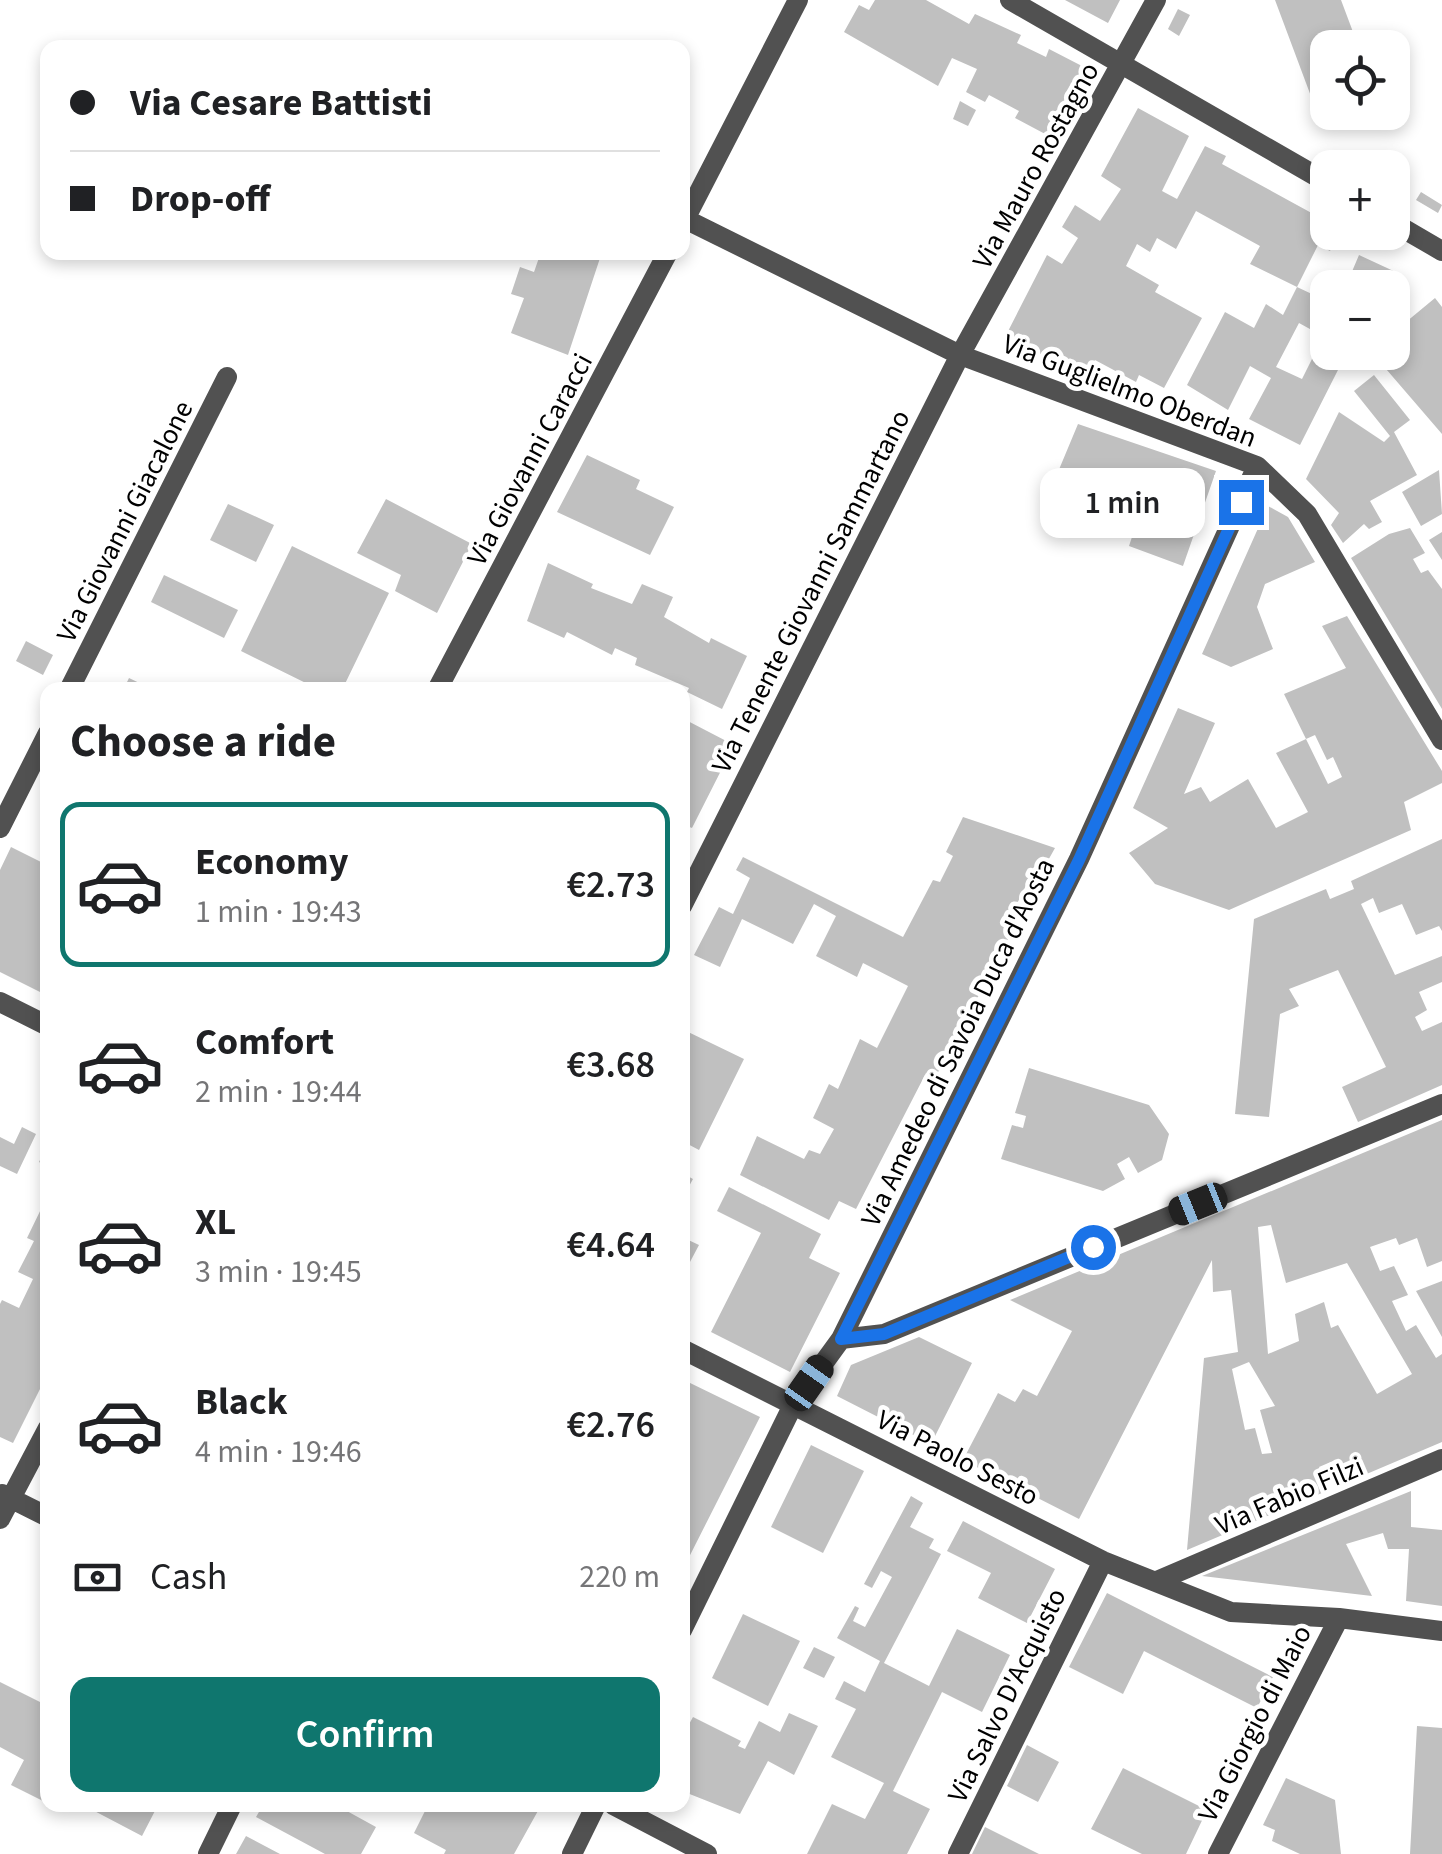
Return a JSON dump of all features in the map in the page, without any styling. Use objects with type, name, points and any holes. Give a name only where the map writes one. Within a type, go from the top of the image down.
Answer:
[{"type":"street","points":[[690,210],[798,0]]},
{"type":"street","points":[[1010,0],[1310,172]]},
{"type":"street","name":"Via Mauro Rostagno","points":[[960,355],[1156,0]]},
{"type":"street","name":"Via Guglielmo Oberdan","points":[[690,225],[960,355],[1257,466],[1307,514],[1442,740]]},
{"type":"street","points":[[1410,232],[1442,251]]},
{"type":"street","name":"Via Giovanni Caracci","points":[[440,682],[664,260]]},
{"type":"street","name":"Via Tenente Giovanni Sammartano","points":[[690,890],[960,355]]},
{"type":"street","name":"Via Giovanni Giacalone","points":[[73,682],[227,377]]},
{"type":"street","name":"Via Amedeo di Savoia Duca d'Aosta","points":[[690,1614],[793,1405],[841,1339],[1079,860],[1257,466]]},
{"type":"street","points":[[0,828],[40,749]]},
{"type":"street","points":[[0,1002],[40,1022]]},
{"type":"street","points":[[841,1339],[884,1334],[1442,1104]]},
{"type":"street","name":"Via Paolo Sesto","points":[[690,1353],[1103,1561],[1230,1612],[1339,1618],[1442,1630]]},
{"type":"street","points":[[0,1519],[5,1496],[40,1441]]},
{"type":"street","name":"Via Fabio Filzi","points":[[1157,1581],[1442,1460]]},
{"type":"street","points":[[5,1496],[40,1514]]},
{"type":"street","name":"Via Salvo D'Acquisto","points":[[958,1854],[1103,1561]]},
{"type":"street","name":"Via Giorgio di Maio","points":[[1218,1854],[1339,1618]]},
{"type":"street","points":[[208,1854],[229,1812]]},
{"type":"street","points":[[572,1854],[593,1812]]},
{"type":"street","points":[[627,1812],[708,1854]]},
{"type":"building","points":[[875,0],[926,0],[969,24],[975,14],[1021,35],[1017,43],[1046,57],[1049,49],[1080,65],[1084,71],[1055,131],[1047,135],[1015,118],[1019,111],[989,95],[985,102],[966,92],[977,69],[952,58],[938,86],[844,32],[859,5],[869,10]]},
{"type":"building","points":[[1065,0],[1120,0],[1108,23]]},
{"type":"building","points":[[1275,0],[1341,0],[1352,30],[1310,30],[1310,94]]},
{"type":"building","points":[[1178,9],[1190,15],[1179,36],[1168,29]]},
{"type":"building","points":[[960,101],[976,110],[968,126],[953,119]]},
{"type":"building","points":[[1138,108],[1189,136],[1162,191],[1177,199],[1205,146],[1226,156],[1222,164],[1310,212],[1310,250],[1316,250],[1297,287],[1250,264],[1260,246],[1196,211],[1176,249],[1157,238],[1150,252],[1137,244],[1126,266],[1159,285],[1155,292],[1202,318],[1164,388],[1139,375],[1136,382],[1095,360],[1090,371],[1003,341],[1047,255],[1062,264],[1078,238],[1062,227],[1075,205],[1100,221],[1121,189],[1101,176]]},
{"type":"building","points":[[1421,192],[1442,205],[1438,213],[1416,200]]},
{"type":"building","points":[[1359,255],[1391,270],[1353,270]]},
{"type":"building","points":[[538,260],[599,260],[568,355],[511,333],[524,298],[511,294],[520,267],[534,272]]},
{"type":"building","points":[[1297,287],[1310,293],[1310,329],[1299,323],[1276,367],[1302,379],[1310,363],[1310,370],[1338,370],[1300,445],[1249,419],[1271,378],[1250,366],[1228,410],[1187,385],[1225,312],[1254,328],[1266,304],[1283,315]]},
{"type":"building","points":[[1435,298],[1442,307],[1442,434],[1387,370],[1410,370],[1410,319]]},
{"type":"building","points":[[1374,375],[1410,420],[1394,432],[1417,475],[1370,501],[1382,522],[1369,529],[1364,524],[1343,543],[1331,525],[1339,513],[1306,479],[1339,412],[1384,442],[1390,436],[1354,391]]},
{"type":"building","points":[[1078,424],[1216,471],[1183,566],[1129,546],[1142,507],[1133,504],[1142,478],[1115,468],[1090,533],[1040,515]]},
{"type":"building","points":[[587,455],[640,480],[636,489],[674,507],[650,555],[557,512]]},
{"type":"building","points":[[1439,470],[1442,514],[1421,526],[1402,492]]},
{"type":"building","points":[[386,499],[472,544],[437,613],[395,591],[401,575],[357,553]]},
{"type":"building","points":[[228,504],[274,525],[256,562],[210,540]]},
{"type":"building","points":[[1268,506],[1288,517],[1315,562],[1265,584],[1257,607],[1273,649],[1231,667],[1202,654]]},
{"type":"building","points":[[1410,528],[1425,553],[1413,559],[1421,573],[1428,570],[1442,589],[1442,709],[1351,558],[1389,534]]},
{"type":"building","points":[[1442,532],[1442,560],[1429,540]]},
{"type":"building","points":[[292,546],[389,593],[346,682],[304,682],[241,651]]},
{"type":"building","points":[[548,563],[593,584],[591,588],[632,604],[642,584],[673,597],[664,617],[709,643],[711,638],[747,656],[722,709],[690,693],[690,682],[675,682],[635,665],[637,658],[615,648],[612,655],[567,632],[564,638],[527,621]]},
{"type":"building","points":[[164,575],[238,610],[224,638],[151,602]]},
{"type":"building","points":[[1347,616],[1442,771],[1442,783],[1404,802],[1411,830],[1229,910],[1155,884],[1129,853],[1168,828],[1133,808],[1178,708],[1215,723],[1184,794],[1201,787],[1210,802],[1248,779],[1276,828],[1308,812],[1276,753],[1306,739],[1284,694],[1346,668],[1322,626]],"holes":[[[1315,735],[1327,760],[1333,757],[1342,777],[1328,784],[1306,739]]]},
{"type":"building","points":[[26,641],[53,655],[43,675],[16,661]]},
{"type":"building","points":[[690,722],[734,745],[690,827]]},
{"type":"building","points":[[963,817],[1055,848],[1041,873],[1034,869],[1006,926],[1013,930],[936,1077],[926,1073],[856,1209],[839,1201],[829,1220],[740,1175],[757,1136],[804,1159],[809,1150],[820,1154],[834,1129],[813,1118],[829,1084],[838,1089],[860,1039],[877,1048],[908,986],[863,963],[857,977],[816,956],[836,916],[814,904],[793,944],[742,919],[720,967],[694,955],[719,907],[733,914],[750,878],[736,870],[743,857],[903,937],[933,880],[940,882],[953,856],[946,852]]},
{"type":"building","points":[[1442,839],[1442,931],[1439,926],[1416,935],[1402,904],[1379,913],[1373,898],[1361,904],[1395,975],[1442,956],[1442,982],[1419,992],[1427,1010],[1415,1017],[1422,1031],[1442,1022],[1442,1085],[1358,1122],[1342,1087],[1386,1067],[1338,970],[1289,989],[1299,1006],[1280,1014],[1269,1117],[1235,1114],[1254,919],[1326,889],[1330,899],[1354,889],[1351,881]]},
{"type":"building","points":[[11,847],[40,862],[40,992],[0,972],[0,870]]},
{"type":"building","points":[[690,1033],[744,1059],[699,1150],[690,1145]]},
{"type":"building","points":[[1029,1068],[1149,1105],[1169,1134],[1162,1160],[1138,1173],[1129,1157],[1117,1164],[1125,1179],[1103,1191],[1001,1159],[1012,1125],[1023,1128],[1026,1116],[1015,1113]]},
{"type":"building","points":[[1442,1120],[1442,1261],[1427,1267],[1417,1238],[1399,1245],[1396,1238],[1370,1247],[1380,1271],[1394,1266],[1408,1295],[1392,1301],[1406,1331],[1416,1325],[1436,1358],[1442,1354],[1442,1442],[1343,1484],[1333,1461],[1319,1467],[1329,1490],[1187,1550],[1204,1358],[1238,1352],[1231,1290],[1213,1292],[1212,1260],[1079,1519],[963,1460],[998,1393],[1015,1402],[1023,1389],[1037,1396],[1072,1331],[1010,1300]],"holes":[[[1271,1225],[1286,1283],[1347,1263],[1412,1374],[1377,1394],[1338,1325],[1331,1328],[1324,1302],[1295,1314],[1299,1341],[1268,1354],[1258,1227]],[[1249,1362],[1275,1406],[1260,1410],[1272,1453],[1262,1454],[1255,1428],[1245,1430],[1232,1369]]]},
{"type":"building","points":[[22,1127],[36,1134],[17,1174],[0,1166],[0,1137],[14,1144]]},
{"type":"building","points":[[729,1187],[821,1234],[809,1258],[840,1273],[790,1372],[711,1332],[761,1233],[717,1211]]},
{"type":"building","points":[[40,1211],[40,1389],[13,1443],[0,1437],[0,1304],[2,1300],[19,1308],[33,1279],[18,1272],[34,1241],[27,1238]]},
{"type":"building","points":[[690,1241],[699,1245],[690,1262]]},
{"type":"building","points":[[1442,1281],[1442,1337],[1416,1291]]},
{"type":"building","points":[[919,1337],[972,1363],[931,1444],[837,1396],[851,1365]]},
{"type":"building","points":[[690,1383],[760,1417],[690,1555]]},
{"type":"building","points":[[811,1445],[864,1471],[823,1553],[771,1527]]},
{"type":"building","points":[[1411,1491],[1411,1527],[1442,1530],[1442,1606],[1406,1601],[1409,1549],[1388,1549],[1383,1533],[1346,1544],[1372,1596],[1202,1576]]},
{"type":"building","points":[[911,1496],[923,1503],[910,1527],[934,1539],[929,1548],[941,1554],[884,1663],[929,1686],[957,1629],[1010,1655],[982,1712],[942,1692],[893,1791],[930,1809],[907,1854],[807,1854],[832,1804],[865,1819],[884,1783],[831,1757],[856,1709],[835,1699],[844,1681],[865,1692],[880,1661],[837,1638],[855,1606],[859,1608],[853,1621],[865,1627],[892,1577],[881,1571],[872,1588],[864,1584]]},
{"type":"building","points":[[963,1521],[1055,1569],[1027,1623],[978,1598],[991,1573],[947,1551]]},
{"type":"building","points":[[1107,1593],[1273,1677],[1257,1708],[1144,1651],[1123,1694],[1069,1667]]},
{"type":"building","points":[[743,1614],[800,1641],[768,1706],[712,1678]]},
{"type":"building","points":[[814,1647],[835,1657],[824,1678],[803,1668]]},
{"type":"building","points":[[0,1682],[40,1702],[40,1800],[11,1785],[24,1760],[0,1747]]},
{"type":"building","points":[[789,1713],[818,1726],[794,1775],[768,1761],[740,1814],[690,1794],[693,1717],[741,1741],[738,1746],[745,1749],[759,1721],[780,1732]]},
{"type":"building","points":[[1417,1726],[1442,1728],[1442,1854],[1410,1854]]},
{"type":"building","points":[[1027,1745],[1059,1762],[1038,1802],[1007,1786]]},
{"type":"building","points":[[1123,1768],[1207,1810],[1186,1854],[1142,1854],[1091,1829]]},
{"type":"building","points":[[1286,1778],[1335,1800],[1341,1854],[1300,1854],[1272,1841],[1275,1830],[1263,1825]]},
{"type":"building","points":[[96,1812],[154,1812],[142,1836]]},
{"type":"building","points":[[259,1812],[349,1812],[376,1827],[361,1854],[325,1854],[256,1817]]},
{"type":"building","points":[[424,1812],[537,1812],[514,1854],[444,1854],[446,1850],[414,1833]]},
{"type":"building","points":[[985,1827],[1039,1854],[972,1854]]},
{"type":"building","points":[[246,1836],[280,1854],[236,1854]]},
{"type":"route","points":[[1093,1247],[884,1334],[841,1339],[1079,860],[1241,502]]}]
